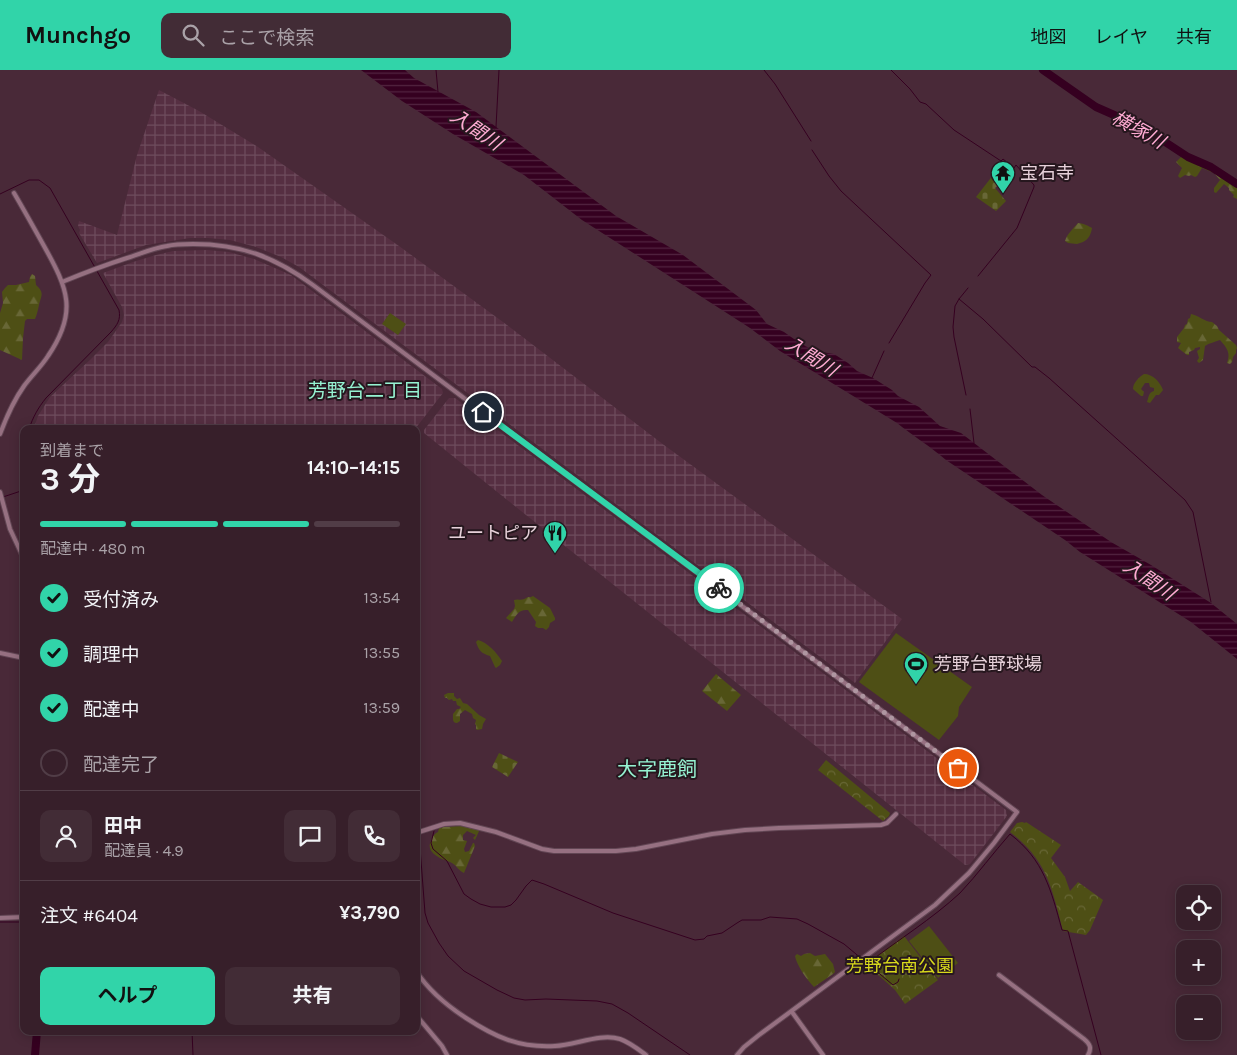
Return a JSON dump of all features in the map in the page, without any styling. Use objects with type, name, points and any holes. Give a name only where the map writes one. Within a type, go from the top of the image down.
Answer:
[{"type":"street","points":[[0,434],[23,387],[42,365],[60,335],[65,322],[67,308],[66,294],[62,282],[14,193]]},
{"type":"street","points":[[62,282],[145,252],[174,245],[210,244],[234,248],[257,254],[282,264],[313,285],[1017,812],[969,873],[941,899],[751,1041],[737,1055]]},
{"type":"street","points":[[0,492],[10,529],[20,550]]},
{"type":"street","points":[[0,653],[20,657]]},
{"type":"street","points":[[420,831],[444,824],[460,823],[488,830],[542,849],[554,851],[616,851],[745,830],[881,825],[887,823],[896,814]]},
{"type":"street","points":[[0,918],[20,917]]},
{"type":"street","points":[[998,975],[1084,1038],[1090,1046],[1088,1055]]},
{"type":"street","points":[[420,977],[437,997],[494,1035],[534,1046],[563,1046],[605,1037],[626,1042],[646,1055]]},
{"type":"street","points":[[792,1012],[823,1055]]},
{"type":"street","points":[[420,1020],[442,1046],[447,1055]]},
{"type":"shaded area","points":[[159,90],[199,111],[258,147],[399,246],[503,322],[664,445],[902,619],[855,683],[299,267],[281,257],[256,247],[230,240],[190,238],[146,245],[97,263],[79,233],[79,221],[117,235],[137,155]]},
{"type":"shaded area","points":[[207,250],[229,252],[254,259],[291,275],[442,389],[443,393],[418,425],[35,425],[38,416],[50,397],[108,342],[122,322],[124,315],[122,307],[103,273],[173,251]]},
{"type":"shaded area","points":[[449,398],[455,398],[1006,810],[1007,816],[970,864],[965,865],[424,433],[424,430]]},
{"type":"green space","points":[[1186,155],[1196,160],[1198,164],[1212,169],[1237,186],[1237,199],[1233,197],[1234,195],[1224,184],[1216,193],[1214,192],[1214,188],[1220,180],[1214,173],[1202,168],[1195,177],[1185,175],[1180,178],[1178,176],[1182,168],[1176,162]]},
{"type":"green space","points":[[1004,161],[1014,171],[995,188],[1006,201],[996,211],[976,197]]},
{"type":"green space","points":[[1078,223],[1092,228],[1089,236],[1082,243],[1068,243],[1065,241],[1066,238]]},
{"type":"green space","points":[[32,274],[35,276],[36,285],[41,290],[42,295],[35,319],[27,319],[25,321],[22,360],[0,350],[2,292],[8,285],[29,282]]},
{"type":"green space","points":[[390,313],[406,324],[398,335],[382,324]]},
{"type":"green space","points":[[1191,314],[1212,322],[1236,345],[1236,353],[1230,364],[1227,363],[1228,351],[1220,340],[1205,346],[1203,360],[1199,363],[1197,361],[1199,358],[1197,351],[1200,347],[1189,352],[1189,355],[1178,348],[1181,343],[1177,342],[1177,337],[1187,324]]},
{"type":"green space","points":[[1144,374],[1156,379],[1163,390],[1150,403],[1147,402],[1154,388],[1150,387],[1149,383],[1145,383],[1141,389],[1144,392],[1143,396],[1133,389],[1137,380]]},
{"type":"green space","points":[[533,596],[550,608],[555,618],[546,630],[535,626],[536,622],[528,610],[516,615],[512,622],[506,618],[514,609],[514,600]]},
{"type":"green space","name":"芳野台野球場","points":[[896,633],[972,687],[959,707],[958,716],[939,740],[859,682]]},
{"type":"green space","points":[[478,640],[495,651],[502,661],[500,665],[496,668],[490,656],[484,654],[478,648],[476,642]]},
{"type":"green space","points":[[716,674],[741,695],[727,711],[702,691]]},
{"type":"green space","points":[[454,693],[457,699],[460,698],[463,703],[486,719],[482,729],[476,729],[476,720],[472,714],[465,710],[460,714],[460,721],[454,722],[453,714],[461,707],[457,705],[456,701],[445,698],[444,695]]},
{"type":"green space","points":[[499,753],[518,762],[508,777],[492,767]]},
{"type":"green space","points":[[826,760],[890,813],[889,816],[883,821],[818,770]]},
{"type":"green space","points":[[1026,822],[1061,845],[1051,858],[1065,877],[1070,891],[1078,882],[1103,900],[1086,935],[1063,931],[1051,888],[1040,864],[1032,853],[1010,832],[1017,823]]},
{"type":"green space","points":[[462,826],[480,829],[475,840],[473,838],[476,835],[467,831],[463,835],[463,840],[467,841],[464,849],[465,852],[469,851],[473,843],[475,846],[464,873],[452,863],[435,855],[430,847],[432,838],[439,828]]},
{"type":"green space","points":[[929,926],[958,963],[938,978],[909,941]]},
{"type":"green space","name":"芳野台南公園","points":[[904,936],[938,980],[905,1004],[895,990],[866,964]]},
{"type":"green space","points":[[810,953],[815,956],[825,954],[833,964],[835,972],[814,987],[803,973],[795,956],[797,954],[801,956]]},
{"type":"water","name":"入間川","points":[[361,70],[405,70],[414,78],[476,112],[616,216],[683,255],[756,310],[767,324],[816,351],[834,354],[857,371],[873,378],[898,396],[919,407],[940,426],[961,433],[1042,495],[1111,542],[1211,603],[1237,624],[1237,659],[1191,622],[1080,552],[946,460],[897,423],[780,351],[750,328],[582,220],[524,175],[453,134],[402,101]]},
{"type":"waterway","points":[[436,70],[438,92]]},
{"type":"waterway","name":"入間川","points":[[496,127],[499,70]]},
{"type":"waterway","points":[[764,70],[811,141]]},
{"type":"waterway","points":[[891,70],[920,102],[926,104],[954,130],[1001,161],[1003,159],[1014,168],[1016,165],[1034,185],[1017,228],[978,276]]},
{"type":"waterway","name":"横塚川","points":[[1043,70],[1096,107],[1159,138],[1188,157],[1211,167],[1237,184]]},
{"type":"waterway","points":[[812,150],[841,191],[931,275],[889,343]]},
{"type":"waterway","points":[[0,194],[29,180],[39,180],[50,188],[119,310],[118,322],[115,327],[46,398],[30,425]]},
{"type":"waterway","points":[[966,395],[953,327],[955,306],[968,288]]},
{"type":"waterway","points":[[959,299],[983,319],[1032,367],[1035,367],[1049,378],[1185,500],[1193,512],[1211,602]]},
{"type":"waterway","points":[[872,378],[884,351]]},
{"type":"waterway","points":[[970,409],[974,443]]},
{"type":"waterway","points":[[3,497],[20,491]]},
{"type":"waterway","points":[[434,831],[431,843],[433,849],[447,861],[464,894],[480,904],[491,907],[511,905],[532,880],[613,913],[695,940],[722,933],[742,920],[761,920],[770,917],[797,919],[844,944],[893,985],[899,979]]},
{"type":"waterway","points":[[868,963],[949,903],[960,893],[1010,834],[1022,844],[1038,865],[1050,889],[1062,930],[1068,931],[1101,1055]]},
{"type":"waterway","points":[[420,847],[425,913],[428,923],[448,956],[464,971],[514,998],[525,1000],[597,1001],[612,1004],[690,1055]]},
{"type":"waterway","points":[[0,922],[20,922]]},
{"type":"waterway","points":[[35,1055],[37,1035]]},
{"type":"waterway","points":[[192,1035],[193,1055]]},
{"type":"way so far","points":[[719,588],[958,768]]},
{"type":"place","name":"宝石寺","points":[[1003,194]]},
{"type":"place","name":"ユートピア","points":[[555,554]]},
{"type":"place","name":"芳野台野球場","points":[[916,685]]},
{"type":"district","name":"芳野台二丁目","points":[[365,391]]},
{"type":"district","name":"大字鹿飼","points":[[657,769]]},
{"type":"route","points":[[483,412],[719,588]]}]
